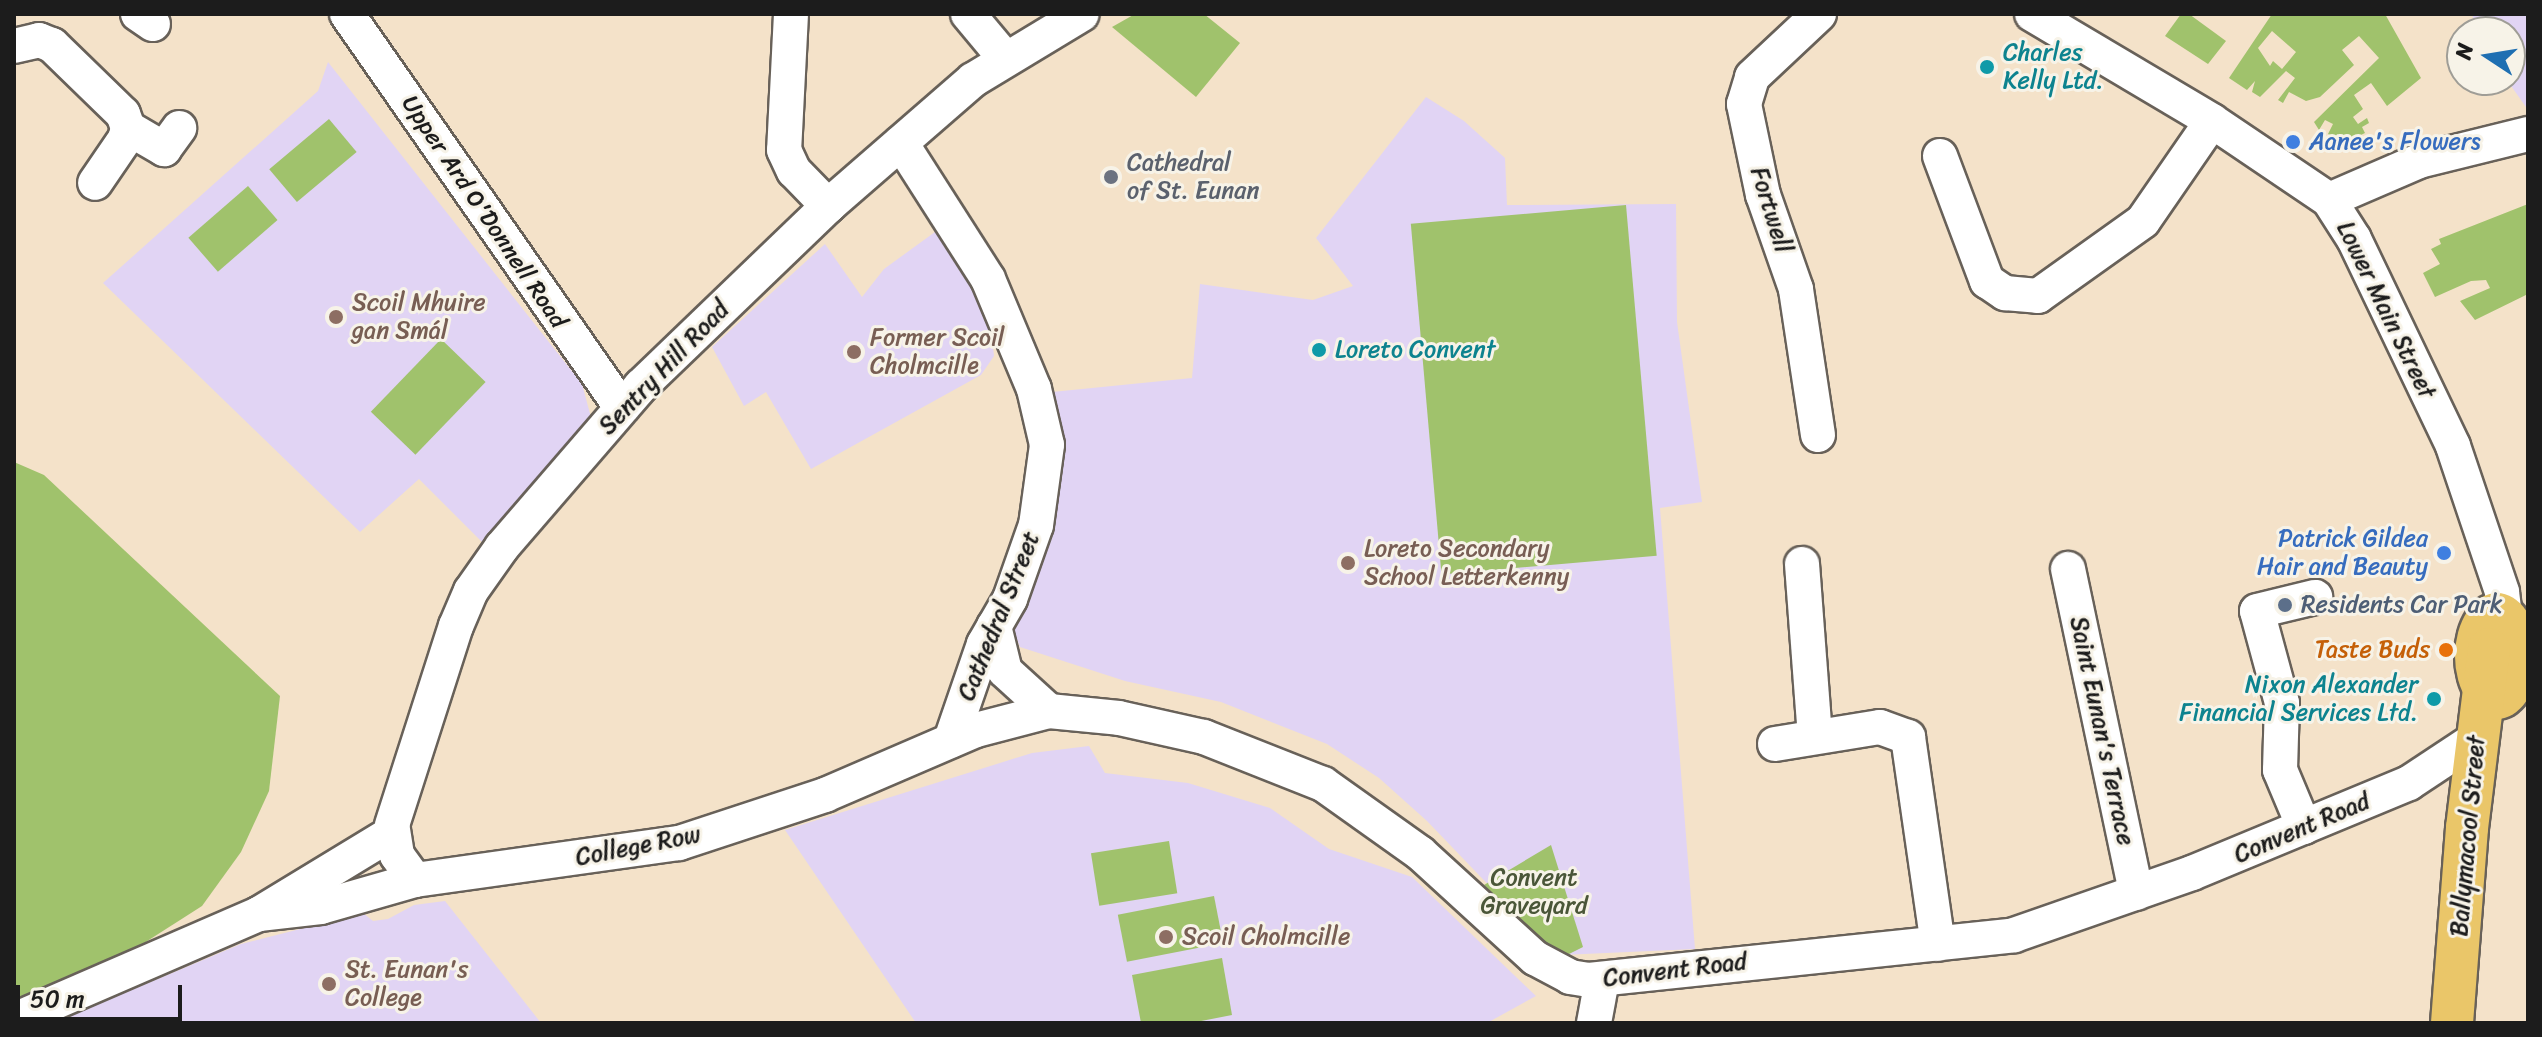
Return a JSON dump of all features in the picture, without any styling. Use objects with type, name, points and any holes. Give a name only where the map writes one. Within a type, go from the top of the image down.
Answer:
[{"type":"main road","name":"Ballymacool Street","points":[[2452,1023],[2477,738],[2508,628]]},
{"type":"street","points":[[791,14],[784,150],[794,171],[828,206]]},
{"type":"street","points":[[968,14],[1004,57]]},
{"type":"street","name":"Sentry Hill Road","points":[[392,833],[471,591],[502,547],[622,408],[828,206],[1004,57],[1082,14]]},
{"type":"street","name":"Fortwell","points":[[1818,435],[1796,289],[1763,195],[1744,104],[1752,77],[1819,14]]},
{"type":"street","name":"Lower Main Street","points":[[2032,14],[2212,121],[2329,200],[2354,239],[2453,446],[2502,592],[2508,628]]},
{"type":"street","name":"Upper Ard O'Donnell Road","points":[[350,16],[622,408]]},
{"type":"street","points":[[14,46],[39,40],[52,45],[123,114],[128,128],[164,149],[179,128]]},
{"type":"street","points":[[1940,156],[1987,281],[2005,293],[2038,296],[2143,221],[2212,121]]},
{"type":"street","points":[[95,183],[128,128]]},
{"type":"street","points":[[2329,200],[2419,161],[2528,134]]},
{"type":"street","name":"Cathedral Street","points":[[901,143],[988,279],[1034,389],[1047,445],[1036,525],[951,740]]},
{"type":"street","points":[[1802,564],[1815,735]]},
{"type":"street","name":"Saint Eunan's Terrace","points":[[2068,569],[2136,893]]},
{"type":"street","points":[[2304,827],[2280,770],[2282,703],[2257,611],[2315,597]]},
{"type":"street","points":[[994,626],[1005,671],[1049,711]]},
{"type":"street","name":"College Row","points":[[259,914],[321,907],[415,880],[679,843],[825,795],[951,740],[1049,711]]},
{"type":"street","name":"Convent Road","points":[[1049,711],[1119,718],[1204,737],[1323,784],[1420,853],[1480,902],[1535,958],[1570,977],[1602,980],[2014,935],[2136,893],[2409,783],[2477,738]]},
{"type":"street","points":[[1775,744],[1815,735],[1880,727],[1908,737],[1938,944]]},
{"type":"street","points":[[2409,783],[2472,788]]},
{"type":"street","points":[[392,833],[397,855],[415,880]]},
{"type":"street","name":"College Row","points":[[14,1020],[259,914],[392,833]]},
{"type":"street","points":[[1594,1023],[1602,980]]},
{"type":"shaded area","points":[[2528,14],[2528,110],[2518,96],[2526,96],[2526,16],[2473,16]]},
{"type":"shaded area","name":"Scoil Mhuire gan Smál","points":[[328,62],[582,384],[592,421],[484,544],[419,479],[360,532],[103,283],[318,91]]},
{"type":"shaded area","name":"Loreto Secondary School Letterkenny","points":[[1426,97],[1464,121],[1505,158],[1507,205],[1676,204],[1677,322],[1702,502],[1660,508],[1695,949],[1562,955],[1552,951],[1427,821],[1379,778],[1327,744],[1221,702],[1125,681],[1020,647],[1012,627],[1042,393],[1192,378],[1200,284],[1313,300],[1353,286],[1316,238]]},
{"type":"shaded area","name":"Former Scoil Cholmcille","points":[[935,232],[989,311],[994,356],[981,375],[811,469],[766,392],[744,406],[712,347],[825,244],[862,297],[884,269]]},
{"type":"shaded area","name":"Scoil Cholmcille","points":[[1089,746],[1105,773],[1188,783],[1270,808],[1329,849],[1412,877],[1536,996],[1487,1023],[916,1023],[785,830],[1032,753]]},
{"type":"shaded area","name":"St. Eunan's College","points":[[445,901],[541,1023],[53,1023],[241,944],[363,913],[373,921],[388,919],[414,905]]},
{"type":"green space","points":[[1135,14],[1204,14],[1240,43],[1196,97],[1112,27]]},
{"type":"green space","points":[[2181,14],[2189,14],[2226,41],[2208,64],[2165,36]]},
{"type":"green space","points":[[2272,14],[2385,14],[2421,78],[2387,106],[2371,83],[2354,95],[2363,109],[2353,117],[2358,124],[2367,118],[2369,123],[2362,127],[2365,133],[2338,146],[2341,142],[2328,134],[2333,124],[2325,120],[2319,130],[2314,122],[2379,58],[2359,36],[2342,50],[2354,65],[2320,97],[2306,101],[2289,92],[2283,103],[2278,100],[2295,78],[2286,71],[2260,97],[2252,92],[2255,81],[2247,90],[2229,78]],"holes":[[[2272,31],[2296,52],[2282,69],[2273,61],[2270,66],[2258,48]]]},
{"type":"green space","points":[[329,119],[357,152],[297,202],[269,169]]},
{"type":"green space","points":[[248,186],[278,220],[218,272],[188,238]]},
{"type":"green space","points":[[2528,204],[2528,294],[2475,320],[2460,301],[2490,288],[2486,280],[2471,281],[2435,297],[2423,273],[2440,264],[2431,249],[2441,244],[2439,239]]},
{"type":"green space","points":[[1626,205],[1657,556],[1442,574],[1411,224]]},
{"type":"green space","points":[[441,339],[486,382],[415,455],[371,412]]},
{"type":"green space","points":[[14,462],[44,475],[280,696],[269,791],[241,852],[202,906],[141,945],[14,1000]]},
{"type":"green space","points":[[1169,841],[1177,893],[1099,906],[1091,853]]},
{"type":"green space","name":"Convent Graveyard","points":[[1551,845],[1583,947],[1569,954],[1552,951],[1484,885]]},
{"type":"green space","points":[[1214,896],[1223,943],[1127,962],[1118,915]]},
{"type":"green space","points":[[1222,958],[1232,1015],[1191,1023],[1141,1023],[1132,975]]},
{"type":"place","name":"Charles Kelly Ltd.","points":[[1987,67]]},
{"type":"place","name":"Aanee's Flowers","points":[[2293,142]]},
{"type":"place","name":"Cathedral of St. Eunan","points":[[1111,177]]},
{"type":"place","name":"Scoil Mhuire gan Smál","points":[[336,317]]},
{"type":"place","name":"Loreto Convent","points":[[1319,350]]},
{"type":"place","name":"Former Scoil Cholmcille","points":[[854,352]]},
{"type":"place","name":"Patrick Gildea Hair and Beauty","points":[[2444,553]]},
{"type":"place","name":"Loreto Secondary School Letterkenny","points":[[1348,563]]},
{"type":"place","name":"Residents Car Park","points":[[2285,605]]},
{"type":"place","name":"Taste Buds","points":[[2446,650]]},
{"type":"place","name":"Nixon Alexander Financial Services Ltd.","points":[[2434,699]]},
{"type":"place","name":"Scoil Cholmcille","points":[[1166,937]]},
{"type":"place","name":"St. Eunan's College","points":[[329,984]]}]
